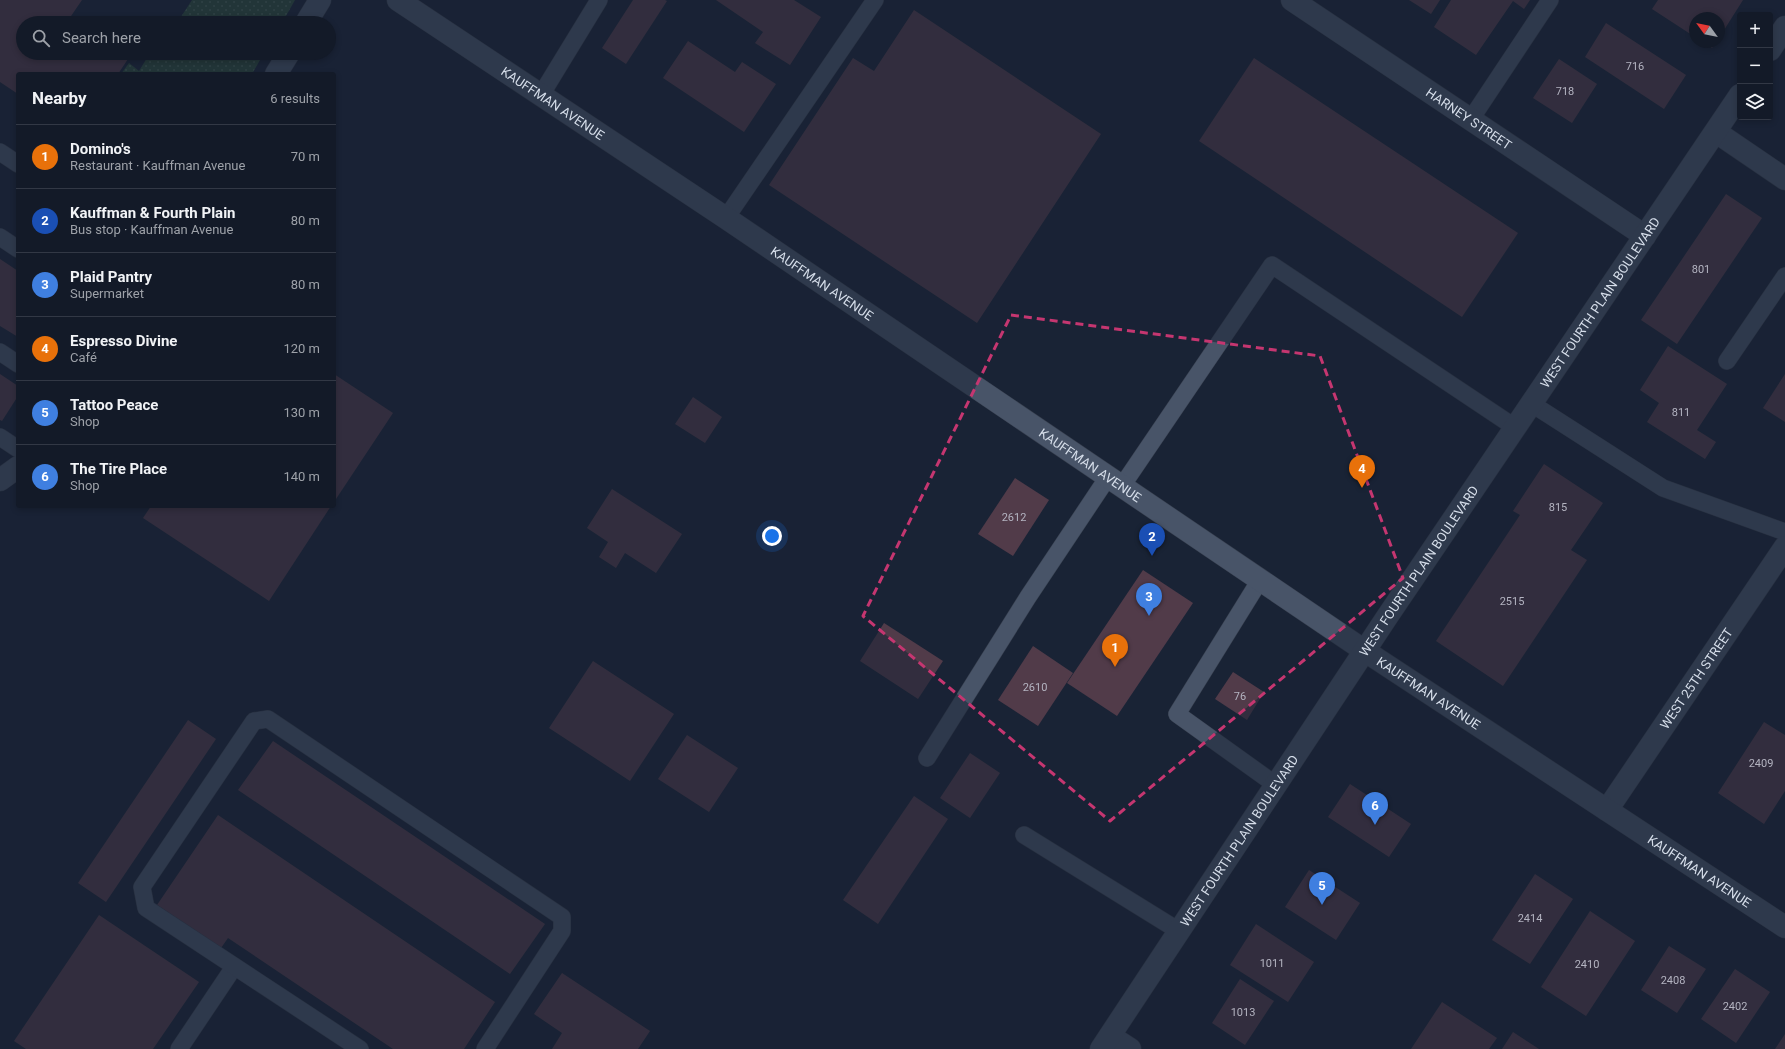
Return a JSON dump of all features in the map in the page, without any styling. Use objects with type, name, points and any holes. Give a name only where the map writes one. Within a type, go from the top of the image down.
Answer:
[{"type":"street","points":[[310,16],[320,0]]},
{"type":"street","name":"KAUFFMAN AVENUE","points":[[398,0],[726,218],[1365,651],[1785,927]]},
{"type":"street","name":"HARNEY STREET","points":[[1300,2],[1645,236]]},
{"type":"street","points":[[1771,48],[1785,27]]},
{"type":"street","points":[[277,72],[284,60]]},
{"type":"street","name":"WEST FOURTH PLAIN BOULEVARD","points":[[1106,1042],[1365,651],[1737,100]]},
{"type":"street","points":[[1716,132],[1785,179]]},
{"type":"street","points":[[0,480],[16,468]]},
{"type":"street","name":"WEST 25TH STREET","points":[[1607,810],[1785,547]]},
{"type":"street","points":[[1106,1042],[1130,1049]]},
{"type":"lane","points":[[541,95],[599,0]]},
{"type":"lane","points":[[726,218],[875,0]]},
{"type":"lane","points":[[1471,119],[1550,0]]},
{"type":"lane","points":[[0,152],[16,163]]},
{"type":"lane","points":[[0,237],[16,248]]},
{"type":"lane","points":[[927,758],[1028,598],[1272,265],[1516,428]]},
{"type":"lane","points":[[1727,361],[1785,276]]},
{"type":"lane","points":[[0,352],[16,363]]},
{"type":"lane","points":[[1532,404],[1663,488],[1785,532]]},
{"type":"lane","points":[[0,437],[16,448]]},
{"type":"lane","points":[[1260,580],[1177,714],[1276,785]]},
{"type":"lane","points":[[360,1049],[146,908],[142,888],[254,721],[268,718],[562,917],[562,931],[485,1049]]},
{"type":"lane","points":[[1024,835],[1179,931]]},
{"type":"lane","points":[[179,1049],[234,967]]},
{"type":"highlighted area","points":[[1011,315],[1320,356],[1403,578],[1110,821],[863,616]]},
{"type":"green space","points":[[192,0],[295,0],[286,16],[182,16]]},
{"type":"green space","points":[[146,60],[260,60],[253,72],[122,72],[129,63],[139,71]]},
{"type":"building","points":[[0,0],[82,0],[71,16],[16,16],[16,60],[127,60],[119,72],[16,72],[16,93],[0,82]]},
{"type":"building","points":[[633,0],[667,1],[626,64],[602,48]]},
{"type":"building","points":[[716,0],[794,0],[821,17],[790,65],[755,43],[763,32]]},
{"type":"building","points":[[1409,0],[1440,0],[1431,14]]},
{"type":"building","points":[[1451,0],[1530,0],[1524,9],[1513,1],[1476,55],[1434,27]]},
{"type":"building","points":[[1658,0],[1743,0],[1725,28],[1725,12],[1689,12],[1689,33],[1652,9]]},
{"type":"building","points":[[914,10],[1101,134],[977,323],[769,185],[853,58],[874,71]]},
{"type":"building","points":[[1606,23],[1686,75],[1664,109],[1585,57]]},
{"type":"building","points":[[688,41],[735,72],[742,62],[776,84],[744,132],[663,78]]},
{"type":"building","points":[[1254,58],[1518,233],[1462,317],[1199,141]]},
{"type":"building","points":[[1559,59],[1597,84],[1572,123],[1533,98]]},
{"type":"building","points":[[1726,194],[1762,218],[1677,344],[1641,320]]},
{"type":"building","points":[[0,259],[16,270],[16,336],[0,326]]},
{"type":"building","points":[[1668,346],[1727,384],[1697,430],[1716,442],[1705,459],[1647,422],[1659,403],[1640,390]]},
{"type":"building","points":[[0,374],[16,385],[16,399],[2,421],[0,420]]},
{"type":"building","points":[[1785,374],[1785,422],[1763,408]]},
{"type":"building","points":[[336,375],[393,413],[336,499]]},
{"type":"building","points":[[693,397],[722,417],[705,443],[675,424]]},
{"type":"building","points":[[1544,464],[1603,503],[1571,550],[1587,560],[1503,686],[1436,641],[1520,515],[1513,511]]},
{"type":"building","points":[[1015,478],[1049,500],[1013,556],[978,534]]},
{"type":"building","points":[[612,489],[682,534],[656,573],[625,553],[616,568],[599,557],[608,542],[587,528]]},
{"type":"building","points":[[150,508],[330,508],[269,601],[143,518]]},
{"type":"building","points":[[1143,570],[1193,603],[1117,716],[1067,683]]},
{"type":"building","points":[[884,623],[943,661],[918,699],[860,661]]},
{"type":"building","points":[[1033,646],[1073,673],[1038,726],[998,700]]},
{"type":"building","points":[[593,661],[674,714],[630,781],[549,728]]},
{"type":"building","points":[[1233,672],[1264,692],[1247,720],[1215,699]]},
{"type":"building","points":[[188,720],[216,739],[106,902],[78,883]]},
{"type":"building","points":[[1764,722],[1785,735],[1785,791],[1764,824],[1718,793]]},
{"type":"building","points":[[687,735],[738,768],[709,812],[658,779]]},
{"type":"building","points":[[273,741],[545,924],[510,974],[238,790]]},
{"type":"building","points":[[970,753],[1000,773],[970,818],[940,798]]},
{"type":"building","points":[[1350,784],[1411,824],[1389,857],[1328,817]]},
{"type":"building","points":[[914,796],[948,819],[878,924],[843,900]]},
{"type":"building","points":[[218,815],[495,1002],[464,1049],[393,1049],[228,938],[221,948],[157,905]]},
{"type":"building","points":[[1309,870],[1360,903],[1336,940],[1285,907]]},
{"type":"building","points":[[1535,874],[1573,899],[1530,964],[1492,940]]},
{"type":"building","points":[[1590,911],[1635,941],[1586,1016],[1541,987]]},
{"type":"building","points":[[99,915],[199,982],[153,1049],[26,1049],[14,1041]]},
{"type":"building","points":[[1256,924],[1314,962],[1288,1002],[1230,965]]},
{"type":"building","points":[[1669,946],[1706,969],[1677,1013],[1641,990]]},
{"type":"building","points":[[1735,969],[1770,992],[1736,1043],[1701,1019]]},
{"type":"building","points":[[562,973],[650,1031],[638,1049],[552,1049],[562,1033],[534,1014]]},
{"type":"building","points":[[1240,979],[1274,1001],[1245,1045],[1212,1023]]},
{"type":"building","points":[[1442,1002],[1497,1038],[1489,1049],[1411,1049]]},
{"type":"building","points":[[1513,1032],[1539,1049],[1502,1049]]},
{"type":"building","points":[[1785,1034],[1785,1049],[1775,1049]]},
{"type":"place","name":"Espresso Divine","points":[[1362,488]]},
{"type":"place","name":"Kauffman & Fourth Plain","points":[[1152,556]]},
{"type":"place","name":"Plaid Pantry","points":[[1149,616]]},
{"type":"place","name":"Domino's","points":[[1115,667]]},
{"type":"place","name":"The Tire Place","points":[[1375,825]]},
{"type":"place","name":"Tattoo Peace","points":[[1322,905]]}]
